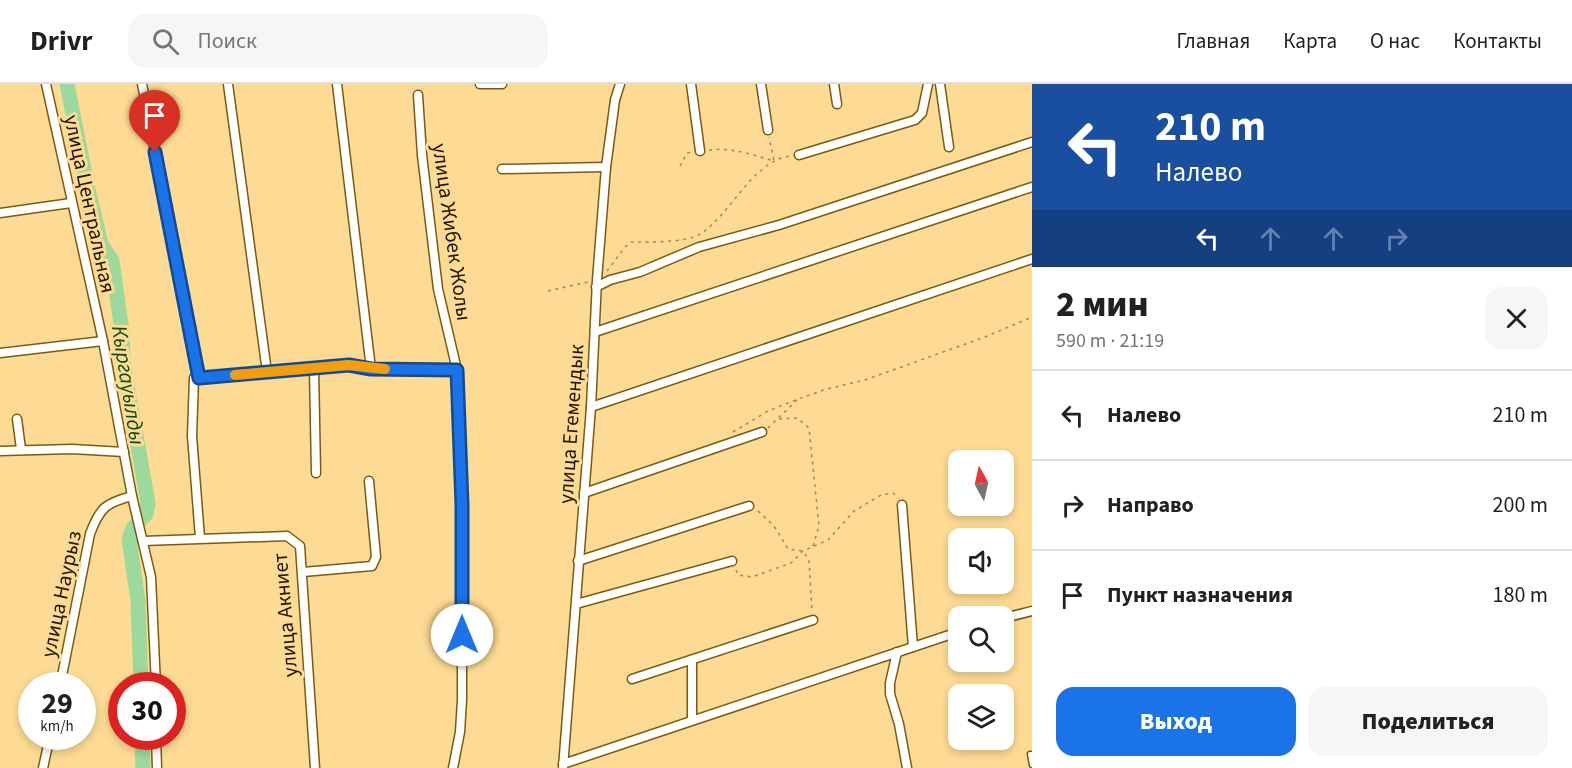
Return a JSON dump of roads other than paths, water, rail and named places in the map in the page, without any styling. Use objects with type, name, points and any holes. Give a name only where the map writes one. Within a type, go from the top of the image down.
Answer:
[{"type":"street","name":"улица Центральная","points":[[46,84],[103,341],[132,496],[152,577],[155,672]]},
{"type":"street","points":[[142,84],[199,378]]},
{"type":"street","points":[[228,84],[267,372]]},
{"type":"street","points":[[338,84],[371,369]]},
{"type":"street","points":[[480,84],[502,84]]},
{"type":"street","name":"улица Егемендык","points":[[563,766],[591,407],[596,284],[606,167],[615,100],[620,84]]},
{"type":"street","points":[[691,84],[700,151]]},
{"type":"street","points":[[762,84],[768,130]]},
{"type":"street","points":[[834,84],[837,104]]},
{"type":"street","points":[[799,155],[915,120],[922,113],[928,84]]},
{"type":"street","points":[[940,84],[949,147]]},
{"type":"street","name":"улица Жибек Жолы","points":[[418,95],[422,154],[438,289],[457,370],[462,505],[462,700],[460,732],[453,768]]},
{"type":"street","points":[[596,284],[640,272],[699,247],[779,225],[1032,142]]},
{"type":"street","points":[[502,169],[606,167]]},
{"type":"street","points":[[595,332],[1032,187]]},
{"type":"street","points":[[0,213],[71,203]]},
{"type":"street","points":[[591,407],[1032,259]]},
{"type":"street","points":[[0,353],[103,341]]},
{"type":"street","points":[[200,538],[192,436],[194,378],[349,365],[371,369],[457,370]]},
{"type":"street","points":[[314,368],[315,473]]},
{"type":"street","points":[[17,419],[21,449]]},
{"type":"street","points":[[584,493],[762,432]]},
{"type":"street","points":[[0,451],[21,449],[123,452]]},
{"type":"street","points":[[303,572],[372,566],[376,557],[369,481]]},
{"type":"street","name":"улица Наурыз","points":[[63,672],[90,534],[96,518],[102,508],[111,501],[132,496]]},
{"type":"street","points":[[902,505],[913,647]]},
{"type":"street","points":[[578,561],[749,506]]},
{"type":"street","name":"улица Акниет","points":[[144,541],[287,536],[300,546],[315,768]]},
{"type":"street","points":[[576,604],[732,561]]},
{"type":"street","points":[[1014,615],[1032,610]]},
{"type":"street","points":[[632,679],[813,620]]},
{"type":"street","points":[[563,766],[692,719],[948,635]]},
{"type":"street","points":[[897,652],[890,683],[890,694],[908,768]]},
{"type":"street","points":[[692,660],[692,719]]},
{"type":"street","points":[[43,768],[47,750]]},
{"type":"street","points":[[156,750],[157,768]]},
{"type":"lane","points":[[1032,754],[1030,754],[1032,765]]},
{"type":"waterway","name":"Кыргауылды","points":[[67,84],[101,244],[112,261],[122,331],[123,362],[148,503],[146,514],[133,528],[129,539],[138,601],[141,672]]},
{"type":"waterway","name":"Кыргауылды","points":[[142,750],[143,768]]}]
